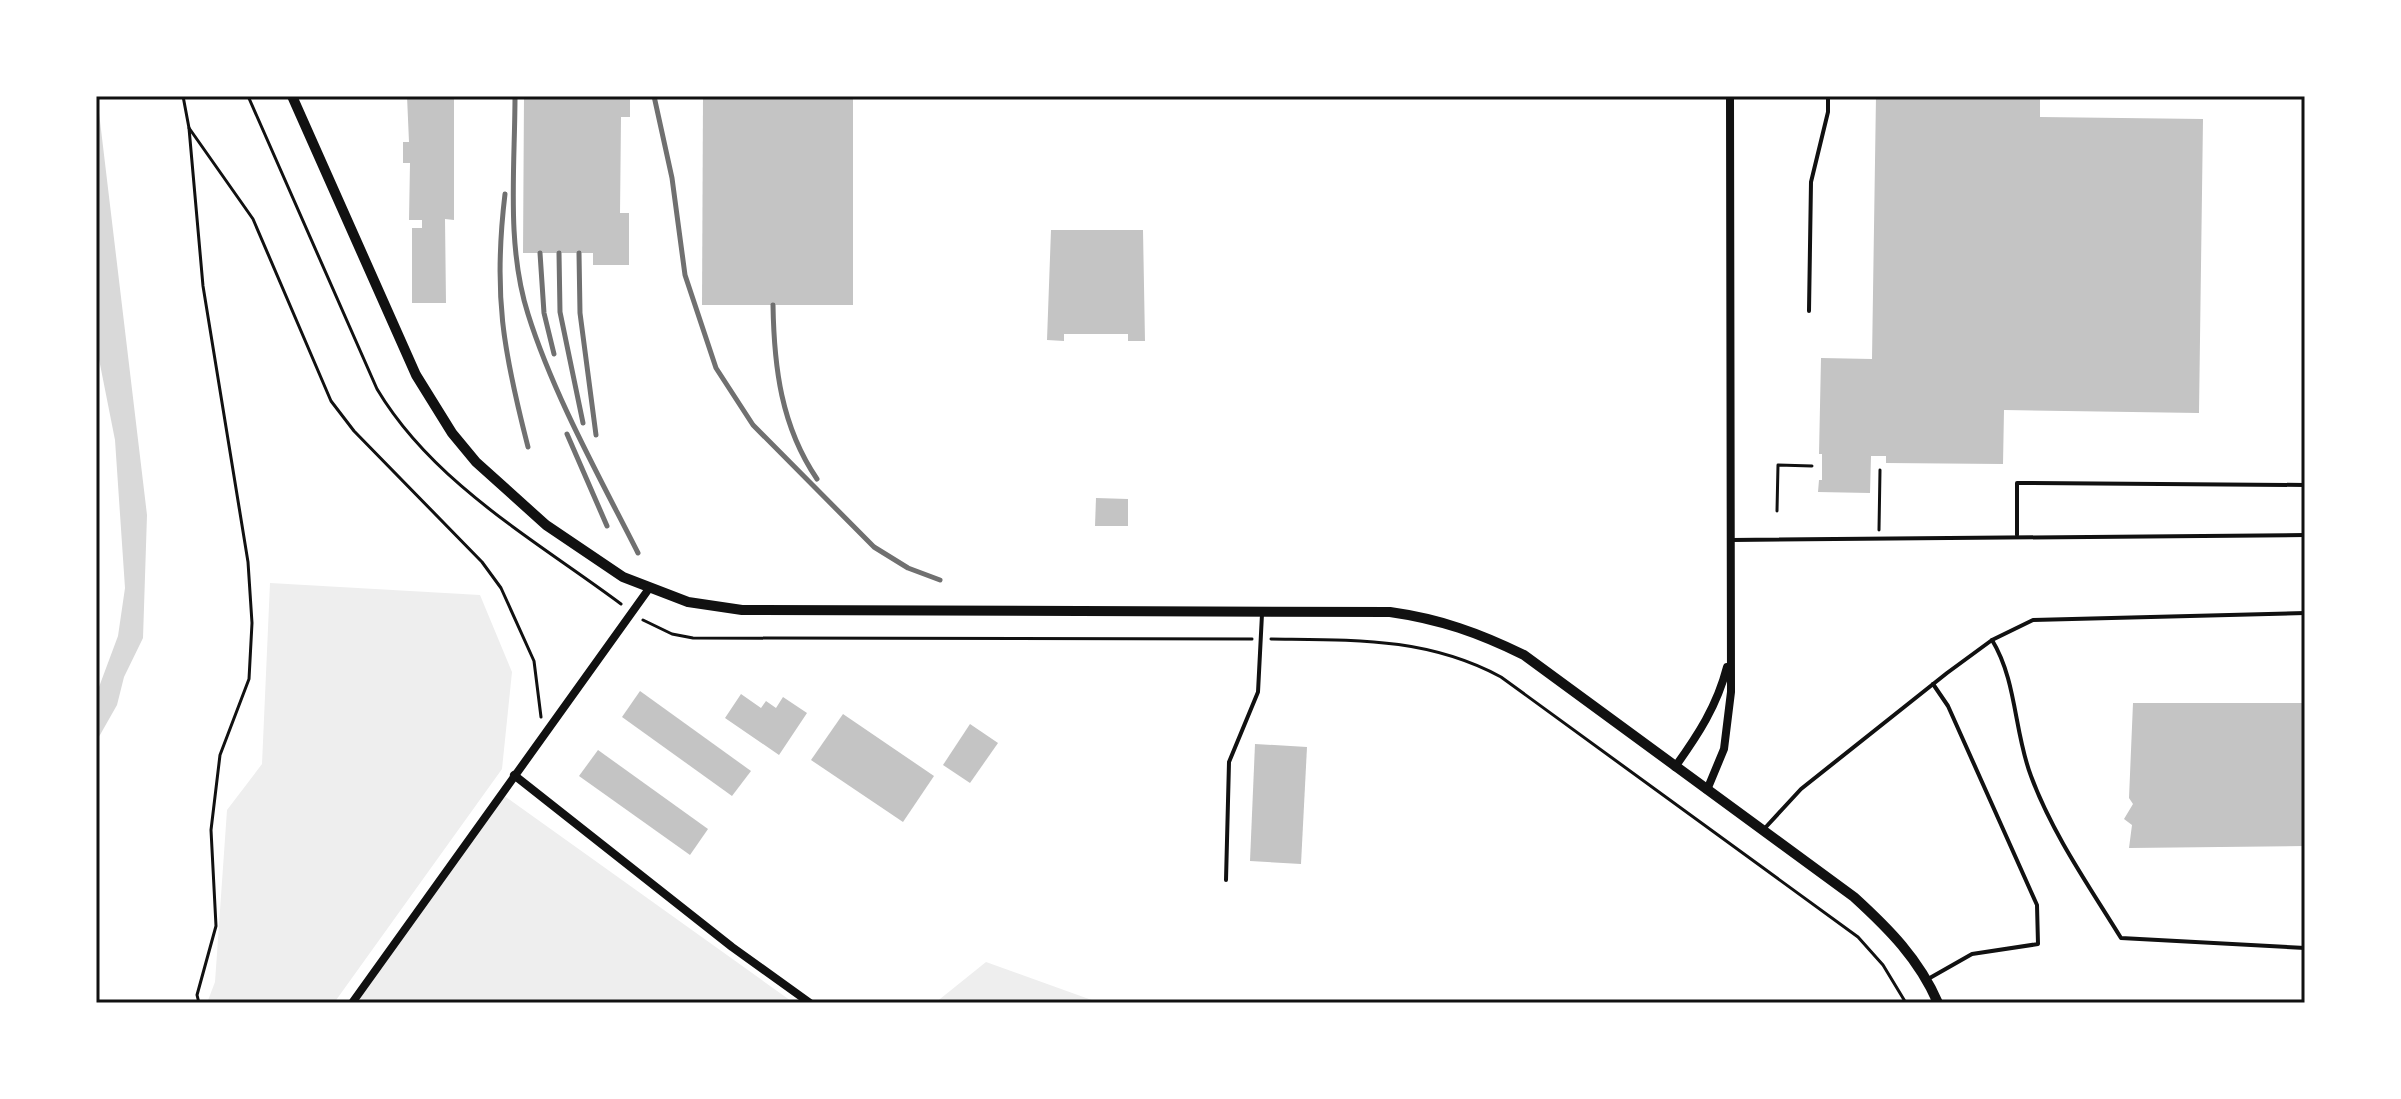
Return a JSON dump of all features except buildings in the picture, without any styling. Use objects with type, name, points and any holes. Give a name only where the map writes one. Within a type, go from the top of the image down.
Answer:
[{"type":"street","points":[[292,96],[416,375],[452,433],[502,489],[546,525],[598,562],[648,590],[688,602],[742,610],[1390,612],[1436,618],[1477,631],[1524,655],[1854,897],[1896,935],[1928,979],[1938,1003]]},
{"type":"street","points":[[1707,790],[1724,749],[1731,692],[1730,96]]},
{"type":"street","points":[[352,1003],[648,590]]},
{"type":"street","points":[[1675,767],[1702,729],[1720,696],[1730,655]]},
{"type":"street","points":[[514,775],[732,947],[810,1003]]},
{"type":"lane","points":[[1809,311],[1811,182],[1828,112],[1828,96]]},
{"type":"lane","points":[[2017,535],[2017,483],[2305,485]]},
{"type":"lane","points":[[1732,540],[2017,535],[2305,535]]},
{"type":"lane","points":[[1226,880],[1229,762],[1258,692],[1262,612]]},
{"type":"lane","points":[[1763,830],[1801,789],[1933,684],[1992,640],[2033,620],[2305,613]]},
{"type":"lane","points":[[1992,640],[2003,658],[2030,775],[2071,856],[2121,938],[2305,948]]},
{"type":"lane","points":[[1928,979],[1972,954],[2038,944],[2037,905],[1948,706],[1933,684]]},
{"type":"path","points":[[183,96],[189,128],[203,286],[248,562],[252,623],[249,679],[220,755],[211,830],[216,926],[197,995],[199,1003]]},
{"type":"path","points":[[189,128],[253,219],[331,401],[354,431],[482,562],[501,588],[534,661],[543,736]]},
{"type":"path","points":[[1777,511],[1778,465],[1812,466]]},
{"type":"path","points":[[1879,537],[1880,470]]},
{"type":"shaded area","points":[[97,96],[147,515],[143,638],[124,677],[117,705],[96,742],[96,695],[118,636],[125,588],[115,440],[96,344]]},
{"type":"shaded area","points":[[270,583],[480,595],[512,672],[502,769],[334,1003],[207,1003],[215,982],[227,810],[262,764]]},
{"type":"shaded area","points":[[503,795],[794,1003],[357,1003]]},
{"type":"shaded area","points":[[986,962],[1100,1003],[935,1003]]},
{"type":"railway","points":[[515,96],[514,233],[521,288],[550,375],[638,553]]},
{"type":"railway","points":[[654,96],[672,178],[685,275],[716,368],[753,425],[874,547],[908,568],[940,580]]},
{"type":"railway","points":[[505,194],[500,292],[512,381],[528,447]]},
{"type":"railway","points":[[540,253],[544,313],[554,354]]},
{"type":"railway","points":[[559,253],[560,312],[583,423]]},
{"type":"railway","points":[[579,253],[580,313],[596,435]]},
{"type":"railway","points":[[773,305],[775,351],[782,395],[795,438],[817,479]]},
{"type":"railway","points":[[567,434],[607,526]]}]
